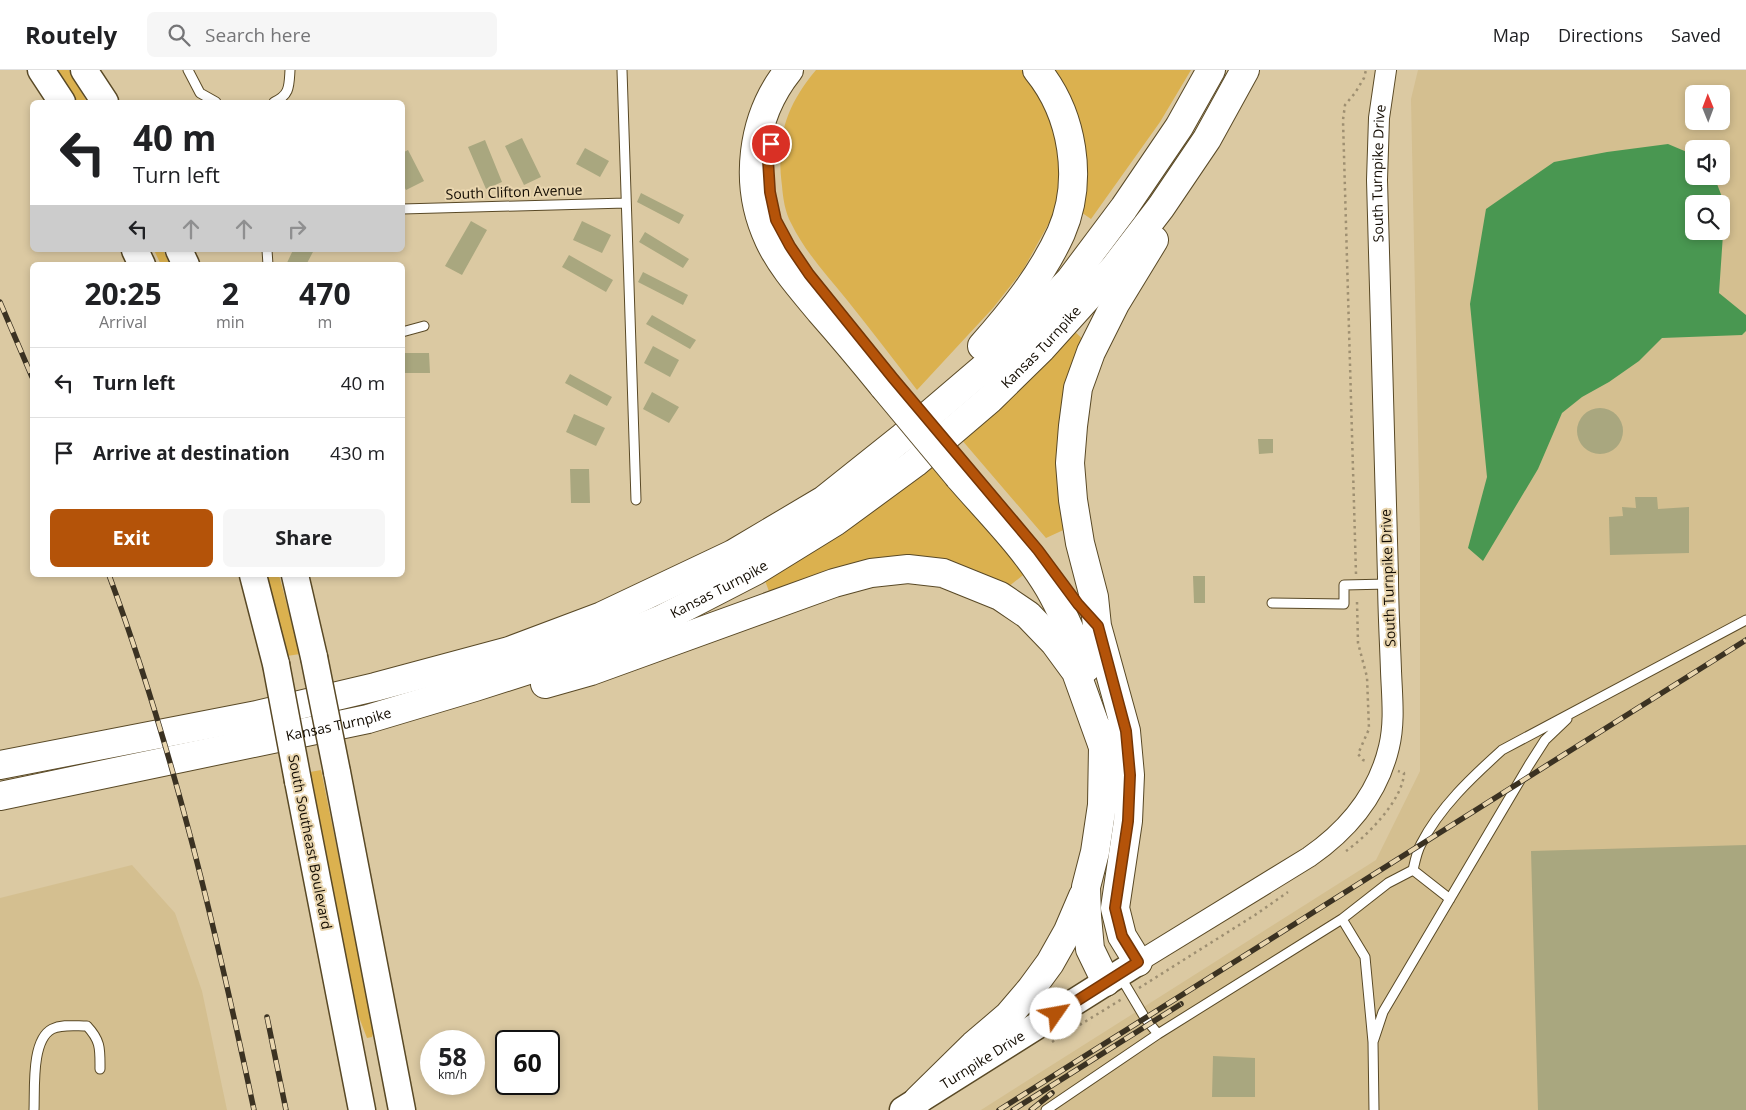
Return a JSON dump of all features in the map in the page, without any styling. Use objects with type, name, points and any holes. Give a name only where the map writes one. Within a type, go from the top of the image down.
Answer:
[{"type":"highway","points":[[789,70],[771,97],[761,119],[755,148],[754,180],[759,212],[769,239],[787,271],[888,383],[964,472],[1038,550],[1078,604],[1098,626]]},
{"type":"highway","points":[[804,70],[783,102],[773,128],[768,160],[770,192],[776,220],[790,246],[809,274],[888,383]]},
{"type":"highway","points":[[602,616],[662,578],[756,525],[844,466],[903,420],[972,358],[1012,311],[1042,266],[1061,232],[1071,198],[1073,159],[1067,126],[1056,98],[1037,70]]},
{"type":"highway","name":"Kansas Turnpike","points":[[0,766],[257,715],[375,687],[509,651],[602,616],[733,554],[824,500],[904,437],[992,361],[1070,280],[1119,215],[1178,127],[1211,70]]},
{"type":"highway","points":[[1121,973],[1122,936],[1115,908],[1128,821],[1130,775],[1126,731],[1098,626],[1094,597],[1080,543],[1073,500],[1070,463],[1078,388],[1090,352],[1115,304],[1227,120],[1246,70]]},
{"type":"highway","name":"Kansas Turnpike","points":[[0,796],[368,719],[572,656],[662,619],[755,571],[836,521],[915,464],[990,399],[1042,348],[1114,267],[1161,207],[1207,139],[1246,70]]},
{"type":"highway","points":[[911,1105],[974,1045],[1008,1016],[1031,989],[1050,962],[1068,931],[1086,887],[1102,805],[1103,747],[1086,668],[1071,630],[1048,587],[964,472]]},
{"type":"highway","points":[[368,719],[440,709],[508,694],[591,671],[834,583],[871,573],[908,569],[943,573],[970,582],[1000,596],[1028,615],[1054,642],[1076,672],[1103,747]]},
{"type":"highway","points":[[1086,887],[1090,949],[1121,973]]},
{"type":"main road","points":[[41,70],[61,100]]},
{"type":"main road","points":[[84,70],[104,100]]},
{"type":"main road","name":"South Southeast Boulevard","points":[[254,577],[276,664],[362,1110]]},
{"type":"main road","points":[[295,577],[337,772],[402,1110]]},
{"type":"main road","name":"Turnpike Drive","points":[[911,1105],[1121,973]]},
{"type":"street","name":"South Turnpike Drive","points":[[1121,973],[1328,844],[1361,808],[1374,787],[1389,748],[1393,718],[1377,180],[1379,118],[1386,70]]},
{"type":"lane","points":[[188,70],[200,93],[212,100]]},
{"type":"lane","points":[[279,100],[289,88],[290,70]]},
{"type":"lane","points":[[622,70],[636,500]]},
{"type":"lane","name":"South Clifton Avenue","points":[[405,209],[626,203]]},
{"type":"lane","points":[[405,331],[424,326]]},
{"type":"lane","points":[[1272,603],[1344,604],[1344,586],[1388,584]]},
{"type":"lane","points":[[1046,1110],[1158,1034],[1342,919],[1388,883],[1413,870],[1420,845],[1441,812],[1470,780],[1502,750],[1746,620]]},
{"type":"lane","points":[[1373,1042],[1383,1012],[1545,740],[1574,712]]},
{"type":"lane","points":[[1413,870],[1450,899]]},
{"type":"lane","points":[[1342,919],[1365,957],[1373,1042],[1374,1110]]},
{"type":"lane","points":[[1121,973],[1145,1018],[1158,1034]]},
{"type":"lane","points":[[34,1110],[37,1049],[44,1036],[52,1029],[67,1026],[87,1026],[96,1036],[100,1054],[100,1069]]},
{"type":"path","points":[[1363,760],[1358,754],[1369,729],[1367,676],[1358,642],[1343,120],[1345,105],[1364,78],[1366,70]]},
{"type":"shaded area","points":[[57,70],[69,70],[86,100],[74,100]]},
{"type":"shaded area","points":[[816,70],[1025,70],[1055,121],[1063,178],[1055,212],[1023,270],[993,308],[917,390],[810,254],[787,214],[780,169],[782,138],[785,124],[797,97]]},
{"type":"shaded area","points":[[1051,70],[1191,70],[1160,122],[1091,219],[1078,210]]},
{"type":"shaded area","points":[[1418,70],[1746,70],[1746,1110],[981,1110],[1376,860],[1420,771],[1420,533],[1411,99]]},
{"type":"shaded area","points":[[1668,144],[1685,151],[1685,185],[1717,185],[1721,195],[1685,195],[1685,240],[1723,240],[1719,293],[1746,315],[1746,331],[1742,335],[1662,338],[1639,361],[1609,382],[1582,397],[1562,413],[1538,469],[1483,561],[1468,548],[1487,477],[1470,304],[1486,209],[1554,162],[1607,152]]},
{"type":"shaded area","points":[[155,252],[164,252],[169,262],[160,262]]},
{"type":"shaded area","points":[[1074,331],[1086,342],[1070,527],[1046,538],[961,439]]},
{"type":"shaded area","points":[[938,458],[1027,572],[1008,587],[975,570],[950,562],[770,594],[764,578],[855,524]]},
{"type":"shaded area","points":[[267,577],[280,577],[300,654],[287,656]]},
{"type":"shaded area","points":[[321,770],[374,1030],[372,1037],[367,1038],[357,1012],[327,872],[310,772]]},
{"type":"shaded area","points":[[132,865],[175,913],[202,991],[227,1110],[0,1110],[0,898]]},
{"type":"building","points":[[522,138],[541,177],[524,185],[505,146]]},
{"type":"building","points":[[485,140],[502,182],[486,189],[468,147]]},
{"type":"building","points":[[585,148],[609,161],[600,177],[576,164]]},
{"type":"building","points":[[408,150],[424,181],[406,190],[405,188],[405,152]]},
{"type":"building","points":[[641,193],[684,215],[679,224],[637,202]]},
{"type":"building","points":[[471,221],[487,230],[462,275],[445,266]]},
{"type":"building","points":[[582,221],[611,235],[602,253],[573,240]]},
{"type":"building","points":[[645,232],[689,259],[683,268],[639,242]]},
{"type":"building","points":[[292,252],[313,252],[308,262],[287,262]]},
{"type":"building","points":[[569,255],[613,280],[606,292],[562,267]]},
{"type":"building","points":[[643,272],[688,295],[683,305],[638,282]]},
{"type":"building","points":[[652,315],[696,340],[690,349],[646,324]]},
{"type":"building","points":[[653,346],[679,360],[670,377],[644,363]]},
{"type":"building","points":[[405,353],[429,353],[430,373],[405,373]]},
{"type":"building","points":[[570,374],[612,397],[607,406],[565,383]]},
{"type":"building","points":[[652,392],[679,407],[669,423],[643,409]]},
{"type":"building","points":[[1596,408],[1604,408],[1613,412],[1619,418],[1623,431],[1619,444],[1613,450],[1604,454],[1596,454],[1587,450],[1581,444],[1577,435],[1577,427],[1581,418],[1587,412]]},
{"type":"building","points":[[574,414],[605,428],[596,446],[566,432]]},
{"type":"building","points":[[1258,439],[1273,439],[1273,453],[1259,454]]},
{"type":"building","points":[[570,469],[589,469],[590,503],[571,503]]},
{"type":"building","points":[[1635,497],[1657,497],[1658,509],[1689,507],[1689,553],[1610,555],[1609,517],[1623,516],[1622,507],[1636,508]]},
{"type":"building","points":[[1193,576],[1205,576],[1205,603],[1194,603]]},
{"type":"building","points":[[1746,845],[1746,1110],[1538,1110],[1531,851]]},
{"type":"building","points":[[1213,1056],[1255,1058],[1255,1097],[1212,1097]]},
{"type":"railway","points":[[0,302],[30,372]]},
{"type":"railway","points":[[110,577],[132,640],[173,773],[208,907],[254,1110]]},
{"type":"railway","points":[[999,1110],[1746,640]]},
{"type":"railway","points":[[1013,1110],[1181,1004]]},
{"type":"railway","points":[[267,1017],[286,1110]]},
{"type":"railway","points":[[1031,1110],[1052,1093]]},
{"type":"route","points":[[771,144],[768,160],[770,192],[776,220],[790,246],[809,274],[893,378],[1038,550],[1078,604],[1098,626],[1126,731],[1130,775],[1128,821],[1115,908],[1122,936],[1138,962],[1056,1014]]}]
